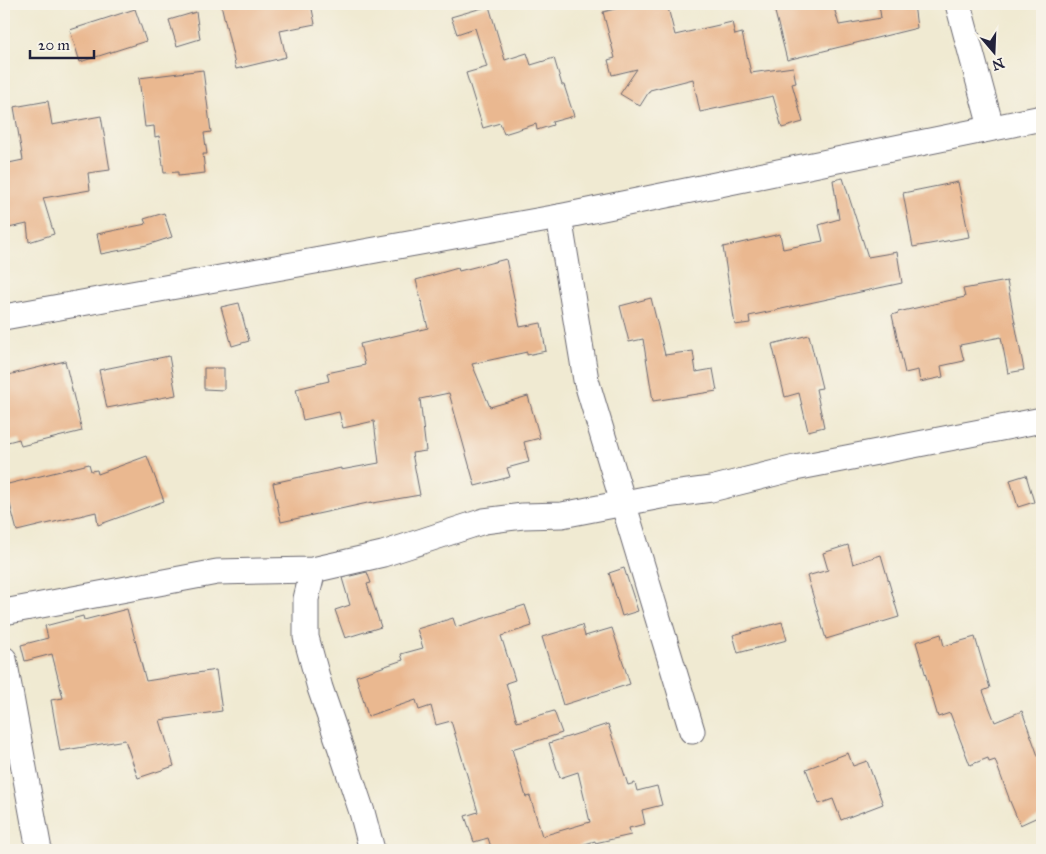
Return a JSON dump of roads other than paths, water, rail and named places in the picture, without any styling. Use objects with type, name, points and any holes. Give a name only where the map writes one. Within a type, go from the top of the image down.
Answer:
[{"type":"street","points":[[958,4],[991,127]]},
{"type":"street","points":[[4,317],[559,217],[1042,118]]},
{"type":"street","points":[[559,217],[586,380],[692,731]]},
{"type":"street","points":[[4,612],[217,572],[313,570],[383,554],[484,521],[523,516],[562,515],[666,495],[711,489],[795,468],[1042,420]]},
{"type":"street","points":[[313,570],[306,599],[306,637],[320,688],[362,812],[372,850]]},
{"type":"street","points":[[4,659],[39,850]]}]
